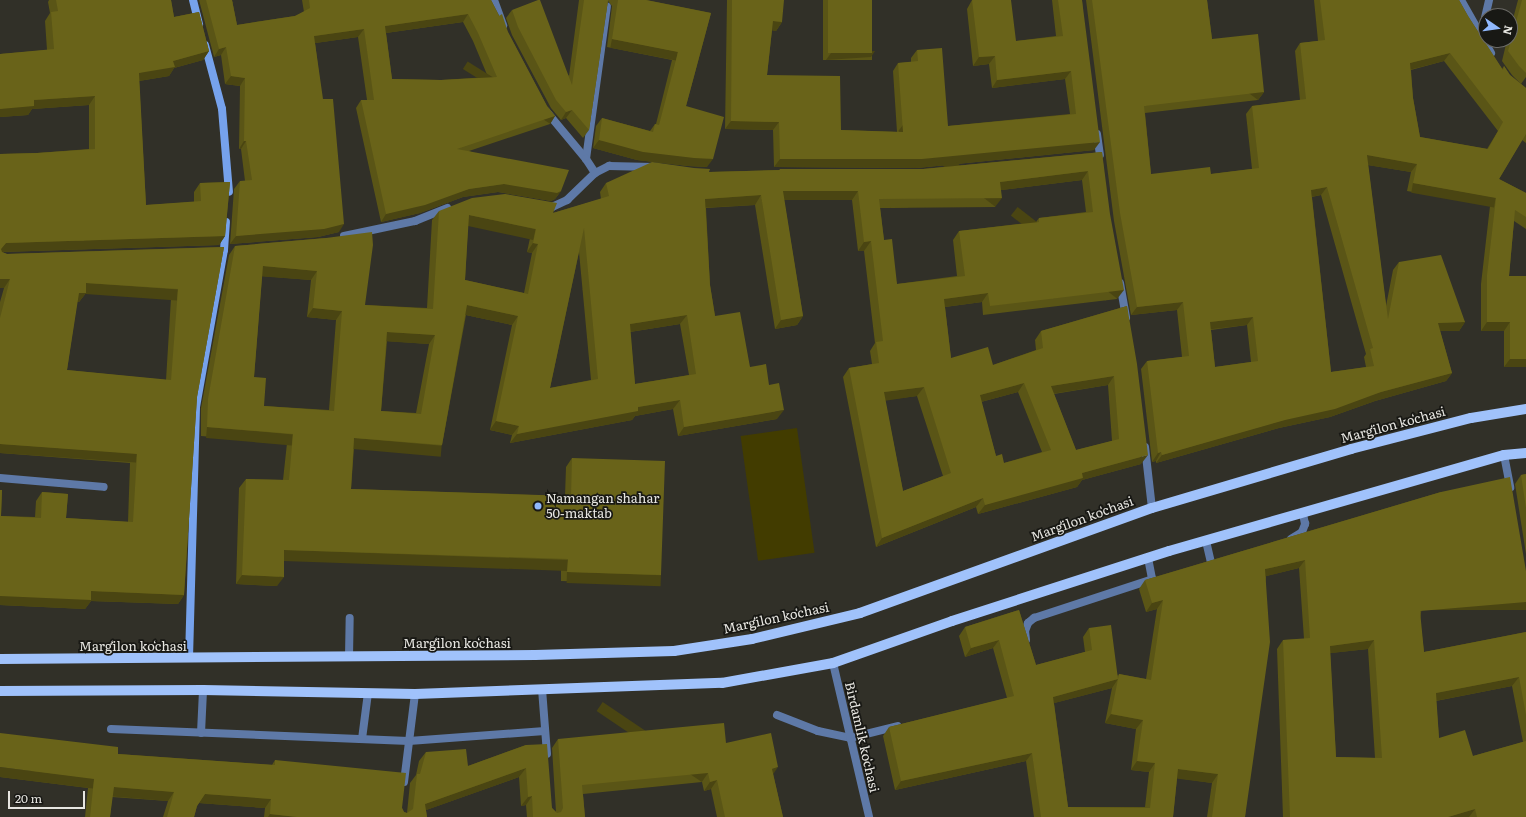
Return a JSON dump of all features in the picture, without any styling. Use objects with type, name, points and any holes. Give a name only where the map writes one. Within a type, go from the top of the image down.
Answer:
[{"type":"main road","name":"Margʻilon koʻchasi","points":[[0,659],[535,655],[674,651],[752,639],[860,613],[1152,508],[1352,449],[1471,418],[1526,409]]},
{"type":"main road","points":[[0,691],[203,690],[415,694],[722,683],[833,663],[952,621],[1148,558],[1504,455],[1526,452]]},
{"type":"street","points":[[193,0],[222,110],[228,198]]},
{"type":"street","points":[[494,0],[505,30]]},
{"type":"street","points":[[1461,0],[1478,29]]},
{"type":"street","points":[[586,159],[607,6]]},
{"type":"street","points":[[1489,48],[1495,60]]},
{"type":"street","points":[[543,104],[586,159],[595,173]]},
{"type":"street","points":[[1088,156],[1100,159],[1096,124]]},
{"type":"street","points":[[538,206],[552,207],[567,200],[595,173],[609,166],[647,166],[660,169]]},
{"type":"street","points":[[333,239],[415,221],[457,205]]},
{"type":"street","points":[[189,658],[196,407],[224,250],[227,213]]},
{"type":"street","points":[[1118,274],[1128,327]]},
{"type":"street","points":[[1144,440],[1152,508]]},
{"type":"street","points":[[1504,455],[1511,493]]},
{"type":"street","points":[[0,478],[104,487]]},
{"type":"street","points":[[1280,542],[1295,538],[1302,532],[1305,524],[1303,514]]},
{"type":"street","points":[[1206,541],[1211,563]]},
{"type":"street","points":[[1028,651],[1025,632],[1028,623],[1034,618],[1156,578],[1148,558]]},
{"type":"street","points":[[349,657],[350,618]]},
{"type":"street","name":"Birdamlik koʻchasi","points":[[833,663],[869,817]]},
{"type":"street","points":[[542,689],[547,762]]},
{"type":"street","points":[[201,733],[203,690]]},
{"type":"street","points":[[362,739],[368,693]]},
{"type":"street","points":[[403,794],[408,741],[415,694]]},
{"type":"street","points":[[777,715],[818,731],[850,738],[903,725]]},
{"type":"street","points":[[111,729],[408,741],[545,731]]},
{"type":"shaded area","points":[[797,428],[815,553],[758,561],[741,436]]},
{"type":"building","points":[[56,0],[171,0],[174,17],[199,12],[209,51],[173,61],[175,67],[139,73],[146,205],[201,201],[200,183],[230,182],[225,236],[6,243],[1,249],[2,252],[7,254],[224,247],[197,397],[184,595],[91,591],[91,600],[0,596],[0,490],[2,490],[1,516],[41,518],[42,492],[68,494],[66,518],[133,522],[137,454],[0,444],[0,318],[10,279],[0,279],[0,154],[95,149],[95,96],[34,100],[34,106],[0,109],[0,54],[54,49],[51,12],[58,11]],"holes":[[[86,283],[178,289],[171,380],[67,370],[79,293],[86,293]]]},
{"type":"building","points":[[206,0],[232,0],[237,25],[295,16],[310,8],[309,0],[491,0],[499,16],[502,14],[508,32],[547,106],[555,116],[457,149],[569,170],[561,191],[557,193],[504,184],[469,189],[425,205],[386,214],[361,100],[374,100],[364,29],[314,36],[323,99],[333,99],[344,224],[324,229],[236,236],[240,181],[252,180],[246,141],[244,141],[245,78],[231,76],[226,47],[219,49]],"holes":[[[468,14],[497,77],[441,80],[392,79],[385,26]]]},
{"type":"building","points":[[540,0],[572,85],[584,0],[608,0],[589,130],[572,110],[566,112],[556,100],[518,27],[512,10]]},
{"type":"building","points":[[618,0],[646,0],[711,13],[686,106],[724,117],[713,159],[643,152],[599,140],[602,118],[653,132],[655,124],[659,125],[678,52],[612,39]]},
{"type":"building","points":[[732,0],[784,0],[782,22],[773,21],[767,75],[840,76],[841,130],[903,132],[898,63],[918,61],[917,50],[942,48],[948,126],[1076,114],[1071,71],[997,80],[995,56],[979,57],[972,0],[1011,0],[1016,41],[1063,36],[1058,0],[1082,0],[1100,142],[922,159],[780,159],[779,122],[731,121]]},
{"type":"building","points":[[828,0],[872,0],[872,53],[828,53]]},
{"type":"building","points":[[1092,0],[1207,0],[1212,39],[1258,34],[1264,92],[1144,106],[1151,174],[1210,167],[1211,174],[1259,168],[1252,106],[1306,99],[1300,43],[1325,40],[1320,0],[1459,0],[1478,31],[1478,48],[1489,48],[1503,70],[1504,66],[1510,75],[1526,88],[1526,134],[1499,179],[1526,193],[1526,217],[1515,210],[1509,276],[1526,276],[1526,359],[1510,359],[1510,322],[1487,322],[1487,275],[1496,198],[1413,183],[1417,164],[1367,155],[1388,319],[1399,262],[1441,255],[1465,322],[1438,323],[1452,373],[1381,392],[1335,409],[1285,420],[1162,455],[1161,452],[1158,453],[1147,361],[1189,356],[1183,302],[1137,307],[1120,213]],"holes":[[[1450,53],[1503,122],[1488,149],[1420,137],[1413,98],[1410,63]],[[1327,187],[1373,348],[1370,349],[1374,366],[1331,372],[1311,190]],[[1253,317],[1258,361],[1215,367],[1210,322]]]},
{"type":"building","points":[[1522,0],[1526,0],[1526,73],[1508,51],[1509,48],[1518,48],[1518,15]]},
{"type":"building","points":[[1102,152],[1110,214],[1124,290],[990,306],[988,293],[944,299],[951,358],[988,347],[993,365],[1043,348],[1041,331],[1127,306],[1137,364],[1148,455],[1082,473],[1083,478],[985,505],[983,498],[882,538],[849,368],[879,363],[876,342],[883,341],[871,241],[864,242],[858,191],[783,191],[803,316],[781,320],[761,195],[705,199],[710,285],[715,316],[740,312],[750,367],[766,364],[769,385],[779,383],[784,410],[684,427],[680,400],[638,407],[638,411],[517,434],[519,426],[496,421],[518,316],[467,305],[442,445],[354,438],[351,489],[571,496],[572,458],[665,461],[661,575],[567,572],[568,559],[284,550],[284,577],[242,575],[246,479],[289,480],[293,434],[207,427],[208,399],[235,246],[326,238],[372,232],[373,245],[365,305],[433,309],[439,211],[472,198],[505,194],[557,203],[553,213],[609,196],[606,183],[652,162],[710,169],[709,172],[780,169],[923,169]],"holes":[[[1088,171],[1093,212],[1039,218],[1039,222],[959,231],[965,276],[897,284],[892,239],[884,240],[879,199],[1002,198],[1000,182]],[[469,215],[536,229],[533,243],[538,244],[528,294],[465,280]],[[584,228],[598,379],[550,388]],[[263,266],[317,271],[313,308],[342,311],[334,411],[264,406],[266,378],[254,377]],[[687,315],[696,374],[635,384],[630,324]],[[387,332],[435,335],[421,414],[381,411]],[[1114,376],[1119,439],[1076,450],[1051,386]],[[1024,383],[1051,450],[1004,463],[1002,454],[996,456],[980,395]],[[924,387],[951,473],[903,491],[884,392]]]},
{"type":"building","points":[[1526,474],[1526,508],[1521,475]]},
{"type":"building","points":[[1510,477],[1526,571],[1526,602],[1420,611],[1424,652],[1526,632],[1526,715],[1519,677],[1436,693],[1439,738],[1465,730],[1473,756],[1526,741],[1526,817],[1477,817],[1475,809],[1448,817],[1290,817],[1283,640],[1310,638],[1305,560],[1265,569],[1270,642],[1245,817],[1212,817],[1218,774],[1178,769],[1173,817],[1041,817],[1032,753],[901,781],[889,727],[1014,696],[999,640],[971,648],[965,627],[1019,610],[1036,665],[1092,650],[1089,628],[1111,625],[1118,679],[1119,674],[1151,680],[1163,600],[1152,603],[1145,580],[1441,492]],"holes":[[[1374,640],[1382,758],[1336,757],[1330,646]],[[1118,679],[1111,714],[1143,720],[1137,761],[1155,763],[1150,808],[1068,807],[1053,697]]]},
{"type":"building","points":[[724,723],[726,743],[771,733],[778,767],[772,769],[783,817],[725,817],[717,780],[710,782],[708,773],[582,785],[585,817],[533,817],[532,796],[528,797],[526,768],[425,804],[427,817],[297,817],[270,814],[271,799],[205,794],[197,806],[194,817],[167,817],[174,792],[114,787],[110,817],[90,817],[94,779],[0,767],[0,733],[118,747],[118,754],[275,765],[275,760],[406,773],[402,808],[404,812],[407,813],[413,809],[417,774],[420,774],[426,752],[466,749],[468,766],[526,745],[547,744],[552,808],[557,813],[561,812],[563,808],[558,739]]},
{"type":"place","name":"Namangan shahar 50-maktab","points":[[538,506]]}]
